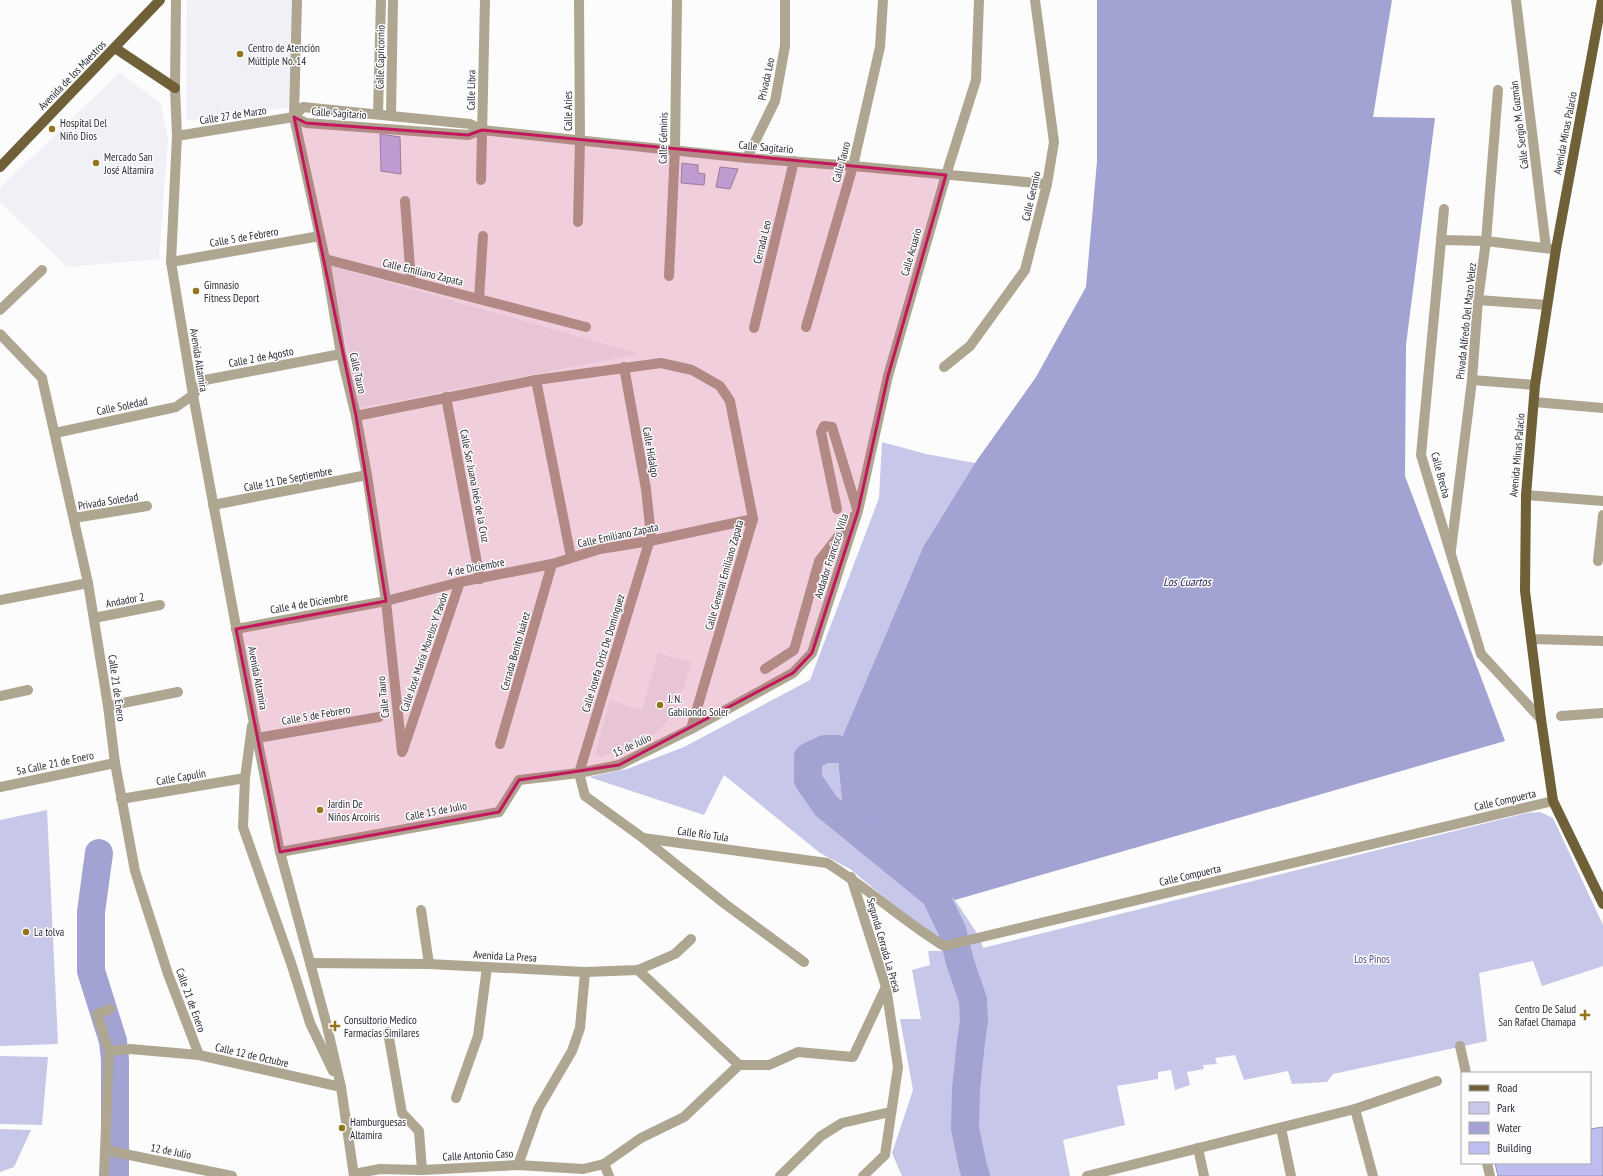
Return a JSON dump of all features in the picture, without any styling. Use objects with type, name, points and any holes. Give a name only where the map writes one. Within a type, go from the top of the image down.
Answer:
[{"type":"main road","name":"Avenida de los Maestros","points":[[0,167],[160,0]]},
{"type":"main road","name":"Avenida Minas Palacio","points":[[1602,0],[1551,249],[1547,305],[1535,385],[1526,495],[1525,591],[1540,719],[1553,801],[1603,904]]},
{"type":"main road","points":[[114,48],[175,88]]},
{"type":"street","name":"Avenida Altamira","points":[[176,0],[175,88],[177,136],[172,262],[193,395],[253,718],[280,852],[326,1022],[340,1087],[354,1175]]},
{"type":"street","name":"Calle Tauro","points":[[296,0],[294,117],[325,260],[341,354],[356,416],[367,475],[386,602],[402,752]]},
{"type":"street","name":"Calle Capricornio","points":[[378,114],[381,0]]},
{"type":"street","name":"Calle Capricornio","points":[[391,115],[393,0]]},
{"type":"street","name":"Calle Libra","points":[[480,180],[485,0]]},
{"type":"street","name":"Calle Aries","points":[[578,222],[580,140],[579,0]]},
{"type":"street","name":"Calle Géminis","points":[[669,276],[675,149],[677,0]]},
{"type":"street","name":"Privada Leo","points":[[747,158],[775,101],[785,46],[785,0]]},
{"type":"street","name":"Calle Tauro","points":[[806,327],[853,166],[880,47],[883,0]]},
{"type":"street","name":"Calle Acuario","points":[[858,511],[888,376],[946,175],[976,80],[979,0]]},
{"type":"street","name":"Calle Geranio","points":[[944,367],[970,346],[1025,270],[1047,184],[1054,142],[1035,0]]},
{"type":"street","name":"Calle Sergio M. Guzmán","points":[[1516,0],[1551,249]]},
{"type":"street","name":"Privada Alfredo Del Mazo Velez","points":[[1451,554],[1472,380],[1478,300],[1486,242],[1498,90]]},
{"type":"street","name":"Calle Sagitario","points":[[482,130],[468,135],[306,123],[294,117],[303,107],[470,124],[482,130],[675,149],[747,158],[1047,184]]},
{"type":"street","name":"Calle 27 de Marzo","points":[[177,136],[294,117]]},
{"type":"street","name":"Cerrada Leo","points":[[754,328],[794,161]]},
{"type":"street","points":[[405,201],[411,281]]},
{"type":"street","name":"Calle Brecha","points":[[1444,209],[1421,455],[1481,654],[1540,719]]},
{"type":"street","name":"Calle 5 de Febrero","points":[[172,262],[320,236]]},
{"type":"street","points":[[479,299],[483,236]]},
{"type":"street","points":[[1441,240],[1486,242],[1551,249]]},
{"type":"street","name":"Calle Emiliano Zapata","points":[[325,260],[586,327]]},
{"type":"street","points":[[0,310],[42,270]]},
{"type":"street","points":[[1478,300],[1547,305]]},
{"type":"street","name":"Calle 21 de Enero","points":[[0,334],[42,378],[88,583],[108,706],[115,763],[135,871],[168,974],[198,1055]]},
{"type":"street","name":"Calle 2 de Agosto","points":[[193,395],[205,380],[341,354]]},
{"type":"street","name":"Calle General Emiliano Zapata","points":[[624,367],[661,363],[692,370],[720,386],[730,401],[753,519],[691,729]]},
{"type":"street","points":[[356,416],[536,380],[624,367]]},
{"type":"street","name":"Calle Hidalgo","points":[[624,367],[646,489],[651,536],[650,541]]},
{"type":"street","name":"Calle Emiliano Zapata","points":[[536,380],[571,557],[600,548],[650,541],[753,519]]},
{"type":"street","points":[[1472,380],[1535,385]]},
{"type":"street","name":"Calle Soledad","points":[[54,433],[176,407],[193,395]]},
{"type":"street","name":"Calle Sor Juana Inés de la Cruz","points":[[446,398],[480,579]]},
{"type":"street","points":[[1534,402],[1603,408]]},
{"type":"street","points":[[837,509],[820,432],[824,426],[832,428],[858,511]]},
{"type":"street","name":"Calle 11 De Septiembre","points":[[213,505],[367,475]]},
{"type":"street","points":[[1526,495],[1603,501]]},
{"type":"street","name":"Privada Soledad","points":[[74,518],[147,506]]},
{"type":"street","name":"Andador Francisco Villa","points":[[765,670],[794,650],[819,561],[858,511]]},
{"type":"street","name":"Andador Francisco Villa","points":[[691,729],[793,673],[812,653],[858,511]]},
{"type":"street","points":[[1598,560],[1603,514]]},
{"type":"street","name":"Calle Josefa Ortiz De Domínguez","points":[[579,773],[650,541]]},
{"type":"street","name":"4 de Diciembre","points":[[386,602],[460,582],[552,564],[571,557]]},
{"type":"street","name":"Cerrada Benito Juárez","points":[[500,744],[552,564]]},
{"type":"street","name":"Calle José María Morelos Y Pavón","points":[[402,752],[460,582]]},
{"type":"street","points":[[0,600],[88,583]]},
{"type":"street","name":"Calle 4 de Diciembre","points":[[236,629],[386,602]]},
{"type":"street","name":"Andador 2","points":[[94,618],[160,605]]},
{"type":"street","points":[[1531,639],[1603,641]]},
{"type":"street","points":[[0,696],[28,690]]},
{"type":"street","points":[[108,706],[178,692]]},
{"type":"street","points":[[1561,716],[1603,713]]},
{"type":"street","name":"Calle 5 de Febrero","points":[[257,738],[379,717]]},
{"type":"street","name":"Avenida Altamira","points":[[253,718],[245,778],[243,827],[310,1023],[340,1087]]},
{"type":"street","name":"15 de Julio","points":[[579,773],[619,765],[691,729]]},
{"type":"street","name":"5a Calle 21 de Enero","points":[[0,787],[115,763]]},
{"type":"street","name":"Calle Río Tula","points":[[579,773],[585,796],[642,838],[827,863],[851,878]]},
{"type":"street","name":"Calle 15 de Julio","points":[[280,852],[499,812],[519,780],[579,773]]},
{"type":"street","name":"Calle Capulín","points":[[121,799],[245,778]]},
{"type":"street","name":"Calle Compuerta","points":[[851,878],[925,934],[944,946],[1553,801]]},
{"type":"street","points":[[642,838],[725,904],[804,962]]},
{"type":"street","name":"Segunda Cerrada La Presa","points":[[851,878],[886,987],[898,1067],[890,1112],[885,1155],[862,1176]]},
{"type":"street","points":[[421,910],[429,964]]},
{"type":"street","name":"Avenida La Presa","points":[[310,963],[429,964],[585,972],[638,970],[675,954],[691,939]]},
{"type":"street","points":[[456,1098],[478,1036],[487,967]]},
{"type":"street","points":[[638,970],[739,1065],[769,1065],[798,1052],[853,1057],[886,987]]},
{"type":"street","points":[[518,1165],[538,1109],[572,1051],[580,1028],[585,972]]},
{"type":"street","points":[[104,1176],[108,1149],[110,1051],[97,1014],[110,1009]]},
{"type":"street","points":[[388,1032],[402,1113],[419,1131],[422,1170]]},
{"type":"street","points":[[1460,1046],[1466,1072]]},
{"type":"street","name":"Calle 12 de Octubre","points":[[110,1051],[130,1049],[198,1055],[340,1087]]},
{"type":"street","points":[[608,1176],[604,1164],[640,1138],[684,1117],[739,1065]]},
{"type":"street","points":[[1087,1176],[1356,1109],[1437,1081]]},
{"type":"street","points":[[1356,1109],[1373,1176]]},
{"type":"street","points":[[780,1176],[821,1136],[842,1123],[890,1112]]},
{"type":"street","points":[[1281,1128],[1291,1176]]},
{"type":"street","points":[[1198,1148],[1204,1176]]},
{"type":"street","name":"12 de Julio","points":[[108,1149],[122,1154],[232,1176]]},
{"type":"street","name":"Calle Antonio Caso","points":[[354,1175],[380,1169],[422,1170],[518,1165],[584,1169],[604,1164]]},
{"type":"street","points":[[1487,1164],[1490,1176]]},
{"type":"highlighted area","points":[[294,117],[306,123],[468,135],[482,130],[946,175],[888,376],[858,511],[812,653],[793,673],[619,765],[519,780],[499,812],[280,852],[236,629],[386,601],[356,416]]},
{"type":"shaded area","name":"Centro de Atención Múltiple No. 14","points":[[187,0],[293,0],[292,107],[186,121]]},
{"type":"shaded area","name":"Mercado San José Altamira","points":[[119,73],[161,103],[168,139],[159,259],[67,267],[0,202],[0,188]]},
{"type":"shaded area","points":[[331,266],[639,354],[359,408]]},
{"type":"shaded area","name":"J. N. Gabilondo Soler","points":[[658,653],[692,663],[676,709],[663,726],[651,737],[601,757],[595,755],[610,700],[642,710]]},
{"type":"green space","name":"Los Pinos","points":[[882,442],[926,454],[975,463],[923,547],[837,749],[843,812],[878,840],[930,877],[955,900],[980,938],[983,948],[1527,813],[1540,812],[1553,818],[1603,925],[1603,966],[1542,986],[1533,961],[1479,973],[1487,1041],[1333,1074],[1327,1082],[1292,1084],[1288,1071],[1244,1080],[1235,1055],[1215,1058],[1217,1064],[1203,1065],[1204,1069],[1187,1072],[1190,1085],[1175,1090],[1171,1070],[1158,1072],[1158,1079],[1117,1086],[1125,1125],[1063,1140],[1070,1176],[902,1176],[892,1153],[913,1090],[900,1019],[921,1019],[912,970],[930,965],[928,951],[946,951],[944,946],[850,869],[820,853],[724,775],[704,815],[589,777],[627,769],[684,747],[810,680],[879,498]]},
{"type":"green space","name":"La tolva","points":[[47,810],[58,1044],[0,1046],[0,820]]},
{"type":"green space","points":[[0,1056],[48,1057],[42,1125],[0,1124]]},
{"type":"green space","points":[[0,1129],[31,1130],[14,1167],[0,1172]]},
{"type":"water","name":"Los Cuartos","points":[[1097,0],[1392,0],[1373,117],[1435,118],[1406,345],[1405,476],[1505,741],[955,900],[930,877],[878,840],[843,812],[837,749],[923,547],[975,463],[1036,377],[1086,287],[1097,161]]},
{"type":"building","points":[[380,134],[400,137],[401,174],[381,171]]},
{"type":"building","points":[[682,163],[698,165],[698,173],[705,174],[704,185],[681,183]]},
{"type":"building","points":[[720,167],[738,169],[730,189],[716,187]]},
{"type":"building","points":[[1603,1127],[1603,1176],[1498,1176],[1495,1164],[1591,1164],[1591,1129]]},
{"type":"waterway","points":[[837,749],[825,749],[808,757],[808,780],[826,806],[935,895],[952,930],[960,962],[973,1000],[974,1021],[966,1090],[965,1128],[976,1176]]},
{"type":"waterway","points":[[99,853],[91,912],[91,971],[113,1041],[115,1060],[115,1176]]},
{"type":"place","name":"Centro de Atención Múltiple No. 14","points":[[240,54]]},
{"type":"place","name":"Hospital Del Niño Dios","points":[[52,129]]},
{"type":"place","name":"Mercado San José Altamira","points":[[96,163]]},
{"type":"place","name":"Gimnasio Fitness Deport","points":[[196,291]]},
{"type":"place","name":"J. N. Gabilondo Soler","points":[[660,705]]},
{"type":"place","name":"Jardin De Niños Arcoiris","points":[[320,810]]},
{"type":"place","name":"La tolva","points":[[26,932]]},
{"type":"place","name":"Centro De Salud San Rafael Chamapa","points":[[1585,1015]]},
{"type":"place","name":"Consultorio Medico Farmacias Similares","points":[[335,1026]]},
{"type":"place","name":"Hamburguesas Altamira","points":[[342,1128]]}]
